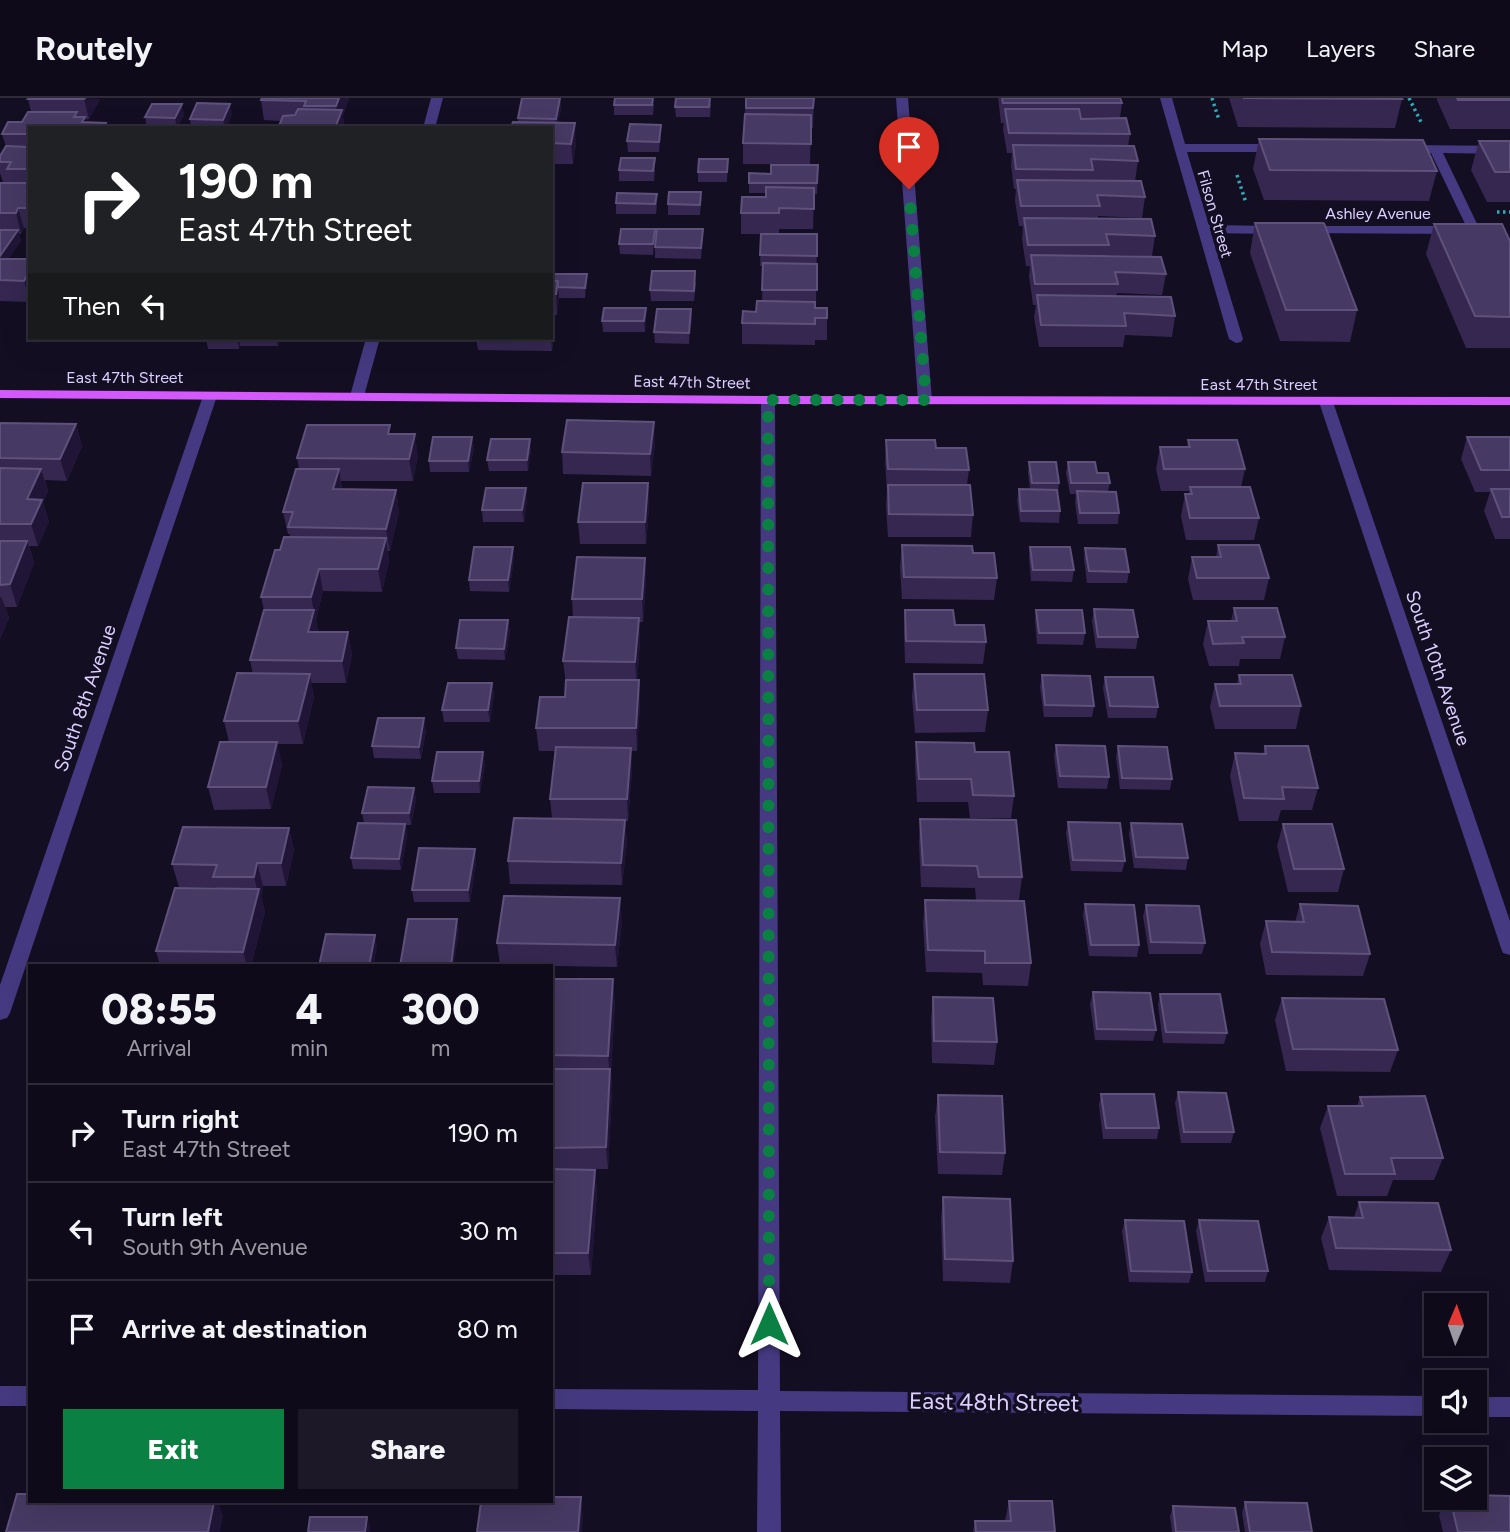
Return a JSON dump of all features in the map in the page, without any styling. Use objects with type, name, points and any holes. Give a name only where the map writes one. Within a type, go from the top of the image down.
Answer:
[{"type":"main road","name":"East 47th Street","points":[[0,394],[768,400],[1510,401]]},
{"type":"street","points":[[430,126],[437,98]]},
{"type":"street","points":[[902,98],[926,400]]},
{"type":"street","name":"Filson Street","points":[[1166,98],[1236,339]]},
{"type":"street","points":[[1180,148],[1297,148]]},
{"type":"street","points":[[1394,149],[1510,150]]},
{"type":"street","points":[[1435,149],[1465,212]]},
{"type":"street","name":"Ashley Avenue","points":[[1203,229],[1480,230],[1465,212]]},
{"type":"street","points":[[357,396],[372,340]]},
{"type":"street","name":"South 8th Avenue","points":[[0,1013],[210,396]]},
{"type":"street","points":[[768,400],[769,1532]]},
{"type":"street","name":"South 10th Avenue","points":[[1326,402],[1510,948]]},
{"type":"street","points":[[0,1396],[28,1396]]},
{"type":"street","name":"East 48th Street","points":[[553,1399],[1424,1406]]},
{"type":"street","points":[[1487,1407],[1510,1407]]},
{"type":"path","points":[[1212,98],[1248,211]]},
{"type":"path","points":[[1465,212],[1510,212]]},
{"type":"building","points":[[29,98],[85,98],[28,99]]},
{"type":"building","points":[[339,98],[336,106],[304,106],[306,101],[261,100]]},
{"type":"building","points":[[522,98],[560,98],[556,119],[518,118]]},
{"type":"building","points":[[615,98],[653,98],[652,105],[614,105]]},
{"type":"building","points":[[676,98],[710,98],[709,107],[675,107]]},
{"type":"building","points":[[746,98],[814,98],[813,108],[746,108]]},
{"type":"building","points":[[1002,98],[1120,98],[1122,103],[1003,103]]},
{"type":"building","points":[[1243,98],[1401,98],[1402,99]]},
{"type":"building","points":[[1457,98],[1510,98],[1510,100],[1458,100]]},
{"type":"building","points":[[197,103],[230,104],[223,120],[190,119]]},
{"type":"building","points":[[152,104],[182,104],[175,118],[145,117]]},
{"type":"building","points":[[298,109],[342,110],[336,126],[279,126],[283,116],[295,115]]},
{"type":"building","points":[[1005,109],[1079,109],[1081,119],[1126,118],[1130,134],[1009,133]]},
{"type":"building","points":[[28,112],[77,112],[74,117],[85,117],[82,122],[106,123],[105,126],[28,126],[28,134],[2,134],[8,122],[22,122]]},
{"type":"building","points":[[745,114],[811,115],[811,144],[743,143]]},
{"type":"building","points":[[513,122],[575,123],[571,144],[553,143],[553,126],[512,126]]},
{"type":"building","points":[[630,124],[661,125],[659,142],[627,141]]},
{"type":"building","points":[[1259,139],[1423,140],[1437,171],[1270,170]]},
{"type":"building","points":[[1479,141],[1510,141],[1510,172],[1495,172]]},
{"type":"building","points":[[1013,145],[1134,146],[1138,161],[1091,159],[1093,170],[1016,169]]},
{"type":"building","points":[[6,146],[28,147],[28,169],[7,169],[11,162],[0,162],[0,156]]},
{"type":"building","points":[[621,158],[655,158],[653,171],[619,170]]},
{"type":"building","points":[[699,159],[728,159],[727,172],[698,172]]},
{"type":"building","points":[[771,165],[818,165],[817,183],[749,183],[749,173],[771,174]]},
{"type":"building","points":[[1017,180],[1141,181],[1145,197],[1097,195],[1100,206],[1021,206]]},
{"type":"building","points":[[0,183],[28,183],[28,208],[18,208],[16,213],[0,213]]},
{"type":"building","points":[[766,187],[814,188],[814,209],[779,208],[779,213],[741,213],[742,197],[766,197]]},
{"type":"building","points":[[669,192],[701,192],[700,205],[668,204]]},
{"type":"building","points":[[617,193],[657,194],[655,204],[616,203]]},
{"type":"building","points":[[1024,218],[1151,219],[1155,236],[1106,234],[1109,245],[1028,245]]},
{"type":"building","points":[[1255,223],[1324,223],[1357,310],[1286,310]]},
{"type":"building","points":[[1434,224],[1502,224],[1510,241],[1510,317],[1475,316]]},
{"type":"building","points":[[621,229],[655,229],[653,244],[619,244]]},
{"type":"building","points":[[657,229],[703,229],[701,248],[655,247]]},
{"type":"building","points":[[0,230],[18,230],[0,256]]},
{"type":"building","points":[[761,234],[817,234],[817,256],[760,255]]},
{"type":"building","points":[[1031,255],[1161,257],[1166,274],[1115,272],[1118,284],[1035,284]]},
{"type":"building","points":[[0,259],[28,259],[28,274],[24,281],[0,280]]},
{"type":"building","points":[[763,263],[817,264],[817,290],[762,290]]},
{"type":"building","points":[[652,271],[695,271],[694,291],[650,290]]},
{"type":"building","points":[[553,274],[587,274],[585,288],[558,287],[558,281],[553,281]]},
{"type":"building","points":[[553,281],[558,281],[556,294],[553,294]]},
{"type":"building","points":[[1037,295],[1171,297],[1175,316],[1124,313],[1126,326],[1041,325]]},
{"type":"building","points":[[757,301],[815,302],[815,308],[827,308],[827,318],[815,318],[815,324],[742,323],[743,311],[756,312]]},
{"type":"building","points":[[604,308],[646,308],[644,321],[602,321]]},
{"type":"building","points":[[657,309],[691,309],[689,333],[654,332]]},
{"type":"building","points":[[567,420],[654,422],[650,454],[562,452]]},
{"type":"building","points":[[0,423],[76,424],[60,459],[0,458]]},
{"type":"building","points":[[307,425],[390,425],[388,434],[415,434],[409,459],[297,458]]},
{"type":"building","points":[[433,437],[472,437],[468,461],[429,461]]},
{"type":"building","points":[[1467,437],[1510,437],[1510,470],[1481,470]]},
{"type":"building","points":[[491,439],[530,439],[527,460],[487,460]]},
{"type":"building","points":[[886,440],[935,440],[936,448],[966,448],[969,470],[888,469]]},
{"type":"building","points":[[1188,440],[1237,440],[1245,469],[1164,469],[1160,447],[1190,447]]},
{"type":"building","points":[[1029,462],[1056,462],[1059,483],[1032,483]]},
{"type":"building","points":[[1068,462],[1095,462],[1097,473],[1108,473],[1110,483],[1071,483]]},
{"type":"building","points":[[0,468],[41,469],[27,499],[42,500],[31,524],[0,524]]},
{"type":"building","points":[[296,469],[339,469],[333,489],[396,490],[386,529],[288,527],[293,512],[283,512]]},
{"type":"building","points":[[583,483],[648,483],[645,522],[578,522]]},
{"type":"building","points":[[888,485],[970,485],[973,515],[889,514]]},
{"type":"building","points":[[1190,487],[1250,487],[1259,518],[1190,518],[1185,494],[1192,494]]},
{"type":"building","points":[[486,488],[526,488],[522,510],[482,510]]},
{"type":"building","points":[[1019,489],[1057,490],[1060,511],[1021,511]]},
{"type":"building","points":[[1491,489],[1510,489],[1510,517],[1502,517]]},
{"type":"building","points":[[1077,491],[1116,492],[1119,513],[1080,513]]},
{"type":"building","points":[[284,537],[386,538],[378,569],[319,569],[311,597],[261,597],[275,550],[280,550]]},
{"type":"building","points":[[0,541],[27,541],[10,584],[0,585]]},
{"type":"building","points":[[902,545],[972,546],[973,553],[994,553],[997,578],[904,577]]},
{"type":"building","points":[[1218,545],[1259,545],[1269,578],[1197,578],[1192,557],[1221,557]]},
{"type":"building","points":[[474,547],[513,547],[508,580],[469,580]]},
{"type":"building","points":[[1030,547],[1070,547],[1074,570],[1033,570]]},
{"type":"building","points":[[1085,548],[1125,549],[1129,572],[1089,571]]},
{"type":"building","points":[[577,557],[645,558],[642,599],[572,599]]},
{"type":"building","points":[[1234,608],[1277,608],[1285,637],[1242,637],[1244,643],[1213,644],[1208,621],[1237,621]]},
{"type":"building","points":[[1094,609],[1133,610],[1138,637],[1098,637]]},
{"type":"building","points":[[264,610],[314,610],[308,632],[348,632],[342,661],[250,660]]},
{"type":"building","points":[[905,610],[953,610],[955,625],[984,625],[986,642],[906,641]]},
{"type":"building","points":[[1036,610],[1082,610],[1085,633],[1039,633]]},
{"type":"building","points":[[569,617],[639,618],[635,662],[563,661]]},
{"type":"building","points":[[460,620],[508,620],[504,649],[456,648]]},
{"type":"building","points":[[237,673],[310,674],[298,721],[224,721]]},
{"type":"building","points":[[914,674],[984,674],[988,710],[917,710]]},
{"type":"building","points":[[1042,675],[1090,676],[1094,706],[1045,705]]},
{"type":"building","points":[[1239,675],[1292,675],[1301,706],[1220,706],[1215,684],[1241,684]]},
{"type":"building","points":[[1105,677],[1153,677],[1158,707],[1110,706]]},
{"type":"building","points":[[566,680],[639,680],[636,728],[536,728],[540,697],[565,697]]},
{"type":"building","points":[[448,683],[492,683],[488,710],[442,710]]},
{"type":"building","points":[[378,718],[424,718],[419,747],[372,746]]},
{"type":"building","points":[[220,742],[277,742],[266,787],[208,787]]},
{"type":"building","points":[[916,742],[974,743],[975,752],[1009,752],[1014,796],[973,795],[971,779],[919,779]]},
{"type":"building","points":[[1056,745],[1105,746],[1109,777],[1060,776]]},
{"type":"building","points":[[1118,746],[1167,747],[1172,779],[1122,778]]},
{"type":"building","points":[[1265,746],[1308,746],[1318,788],[1282,787],[1284,799],[1244,798],[1235,753],[1266,754]]},
{"type":"building","points":[[556,747],[631,748],[627,799],[550,799]]},
{"type":"building","points":[[437,752],[483,752],[479,781],[432,781]]},
{"type":"building","points":[[368,787],[414,788],[409,813],[362,813]]},
{"type":"building","points":[[514,818],[625,820],[621,863],[508,861]]},
{"type":"building","points":[[920,819],[1016,820],[1022,877],[979,877],[977,866],[923,865]]},
{"type":"building","points":[[1068,822],[1120,823],[1125,861],[1073,860]]},
{"type":"building","points":[[358,823],[405,824],[399,859],[351,858]]},
{"type":"building","points":[[1131,823],[1182,824],[1188,858],[1136,857]]},
{"type":"building","points":[[1283,824],[1332,824],[1344,869],[1294,869]]},
{"type":"building","points":[[183,827],[289,828],[281,863],[257,863],[254,877],[213,877],[217,865],[172,864]]},
{"type":"building","points":[[419,848],[475,849],[468,890],[412,890]]},
{"type":"building","points":[[175,888],[259,889],[243,952],[156,951]]},
{"type":"building","points":[[504,896],[620,898],[615,945],[497,943]]},
{"type":"building","points":[[925,900],[1024,901],[1031,963],[985,963],[985,951],[928,950]]},
{"type":"building","points":[[1085,904],[1134,905],[1139,945],[1091,945]]},
{"type":"building","points":[[1300,904],[1358,906],[1370,954],[1272,952],[1266,921],[1304,922]]},
{"type":"building","points":[[1146,905],[1199,906],[1205,943],[1151,942]]},
{"type":"building","points":[[408,919],[457,919],[451,964],[400,964]]},
{"type":"building","points":[[326,934],[375,935],[369,964],[319,964]]},
{"type":"building","points":[[553,979],[613,979],[608,1056],[553,1055]]},
{"type":"building","points":[[1093,992],[1150,993],[1156,1030],[1097,1029]]},
{"type":"building","points":[[1160,994],[1220,994],[1227,1033],[1166,1032]]},
{"type":"building","points":[[933,997],[993,998],[997,1042],[934,1041]]},
{"type":"building","points":[[1282,998],[1384,999],[1398,1050],[1293,1049]]},
{"type":"building","points":[[553,1069],[610,1069],[606,1147],[553,1148]]},
{"type":"building","points":[[1178,1092],[1226,1093],[1234,1132],[1184,1132]]},
{"type":"building","points":[[1101,1094],[1154,1094],[1159,1128],[1106,1128]]},
{"type":"building","points":[[938,1095],[1002,1096],[1005,1153],[940,1152]]},
{"type":"building","points":[[1425,1096],[1443,1158],[1391,1158],[1395,1174],[1345,1174],[1328,1106],[1363,1106],[1360,1097]]},
{"type":"building","points":[[553,1169],[595,1170],[588,1253],[553,1253]]},
{"type":"building","points":[[943,1197],[1010,1199],[1013,1261],[945,1259]]},
{"type":"building","points":[[1359,1202],[1438,1203],[1451,1250],[1336,1248],[1329,1217],[1363,1218]]},
{"type":"building","points":[[1125,1220],[1184,1221],[1192,1272],[1131,1271]]},
{"type":"building","points":[[1199,1220],[1258,1221],[1268,1271],[1208,1271]]},
{"type":"building","points":[[17,1494],[28,1494],[28,1503],[214,1503],[208,1532],[6,1532]]},
{"type":"building","points":[[1487,1495],[1510,1496],[1510,1532],[1458,1532],[1453,1510],[1487,1510]]},
{"type":"building","points":[[553,1497],[581,1497],[578,1532],[477,1532],[481,1503],[553,1503]]},
{"type":"building","points":[[1009,1501],[1052,1501],[1055,1532],[976,1532],[975,1521],[1011,1521]]},
{"type":"building","points":[[1245,1502],[1307,1503],[1312,1532],[1250,1532]]},
{"type":"building","points":[[1173,1506],[1235,1508],[1239,1532],[1176,1532]]},
{"type":"building","points":[[310,1517],[367,1517],[365,1532],[308,1532]]},
{"type":"route","points":[[769,1324],[768,400],[926,400],[909,189]]}]
